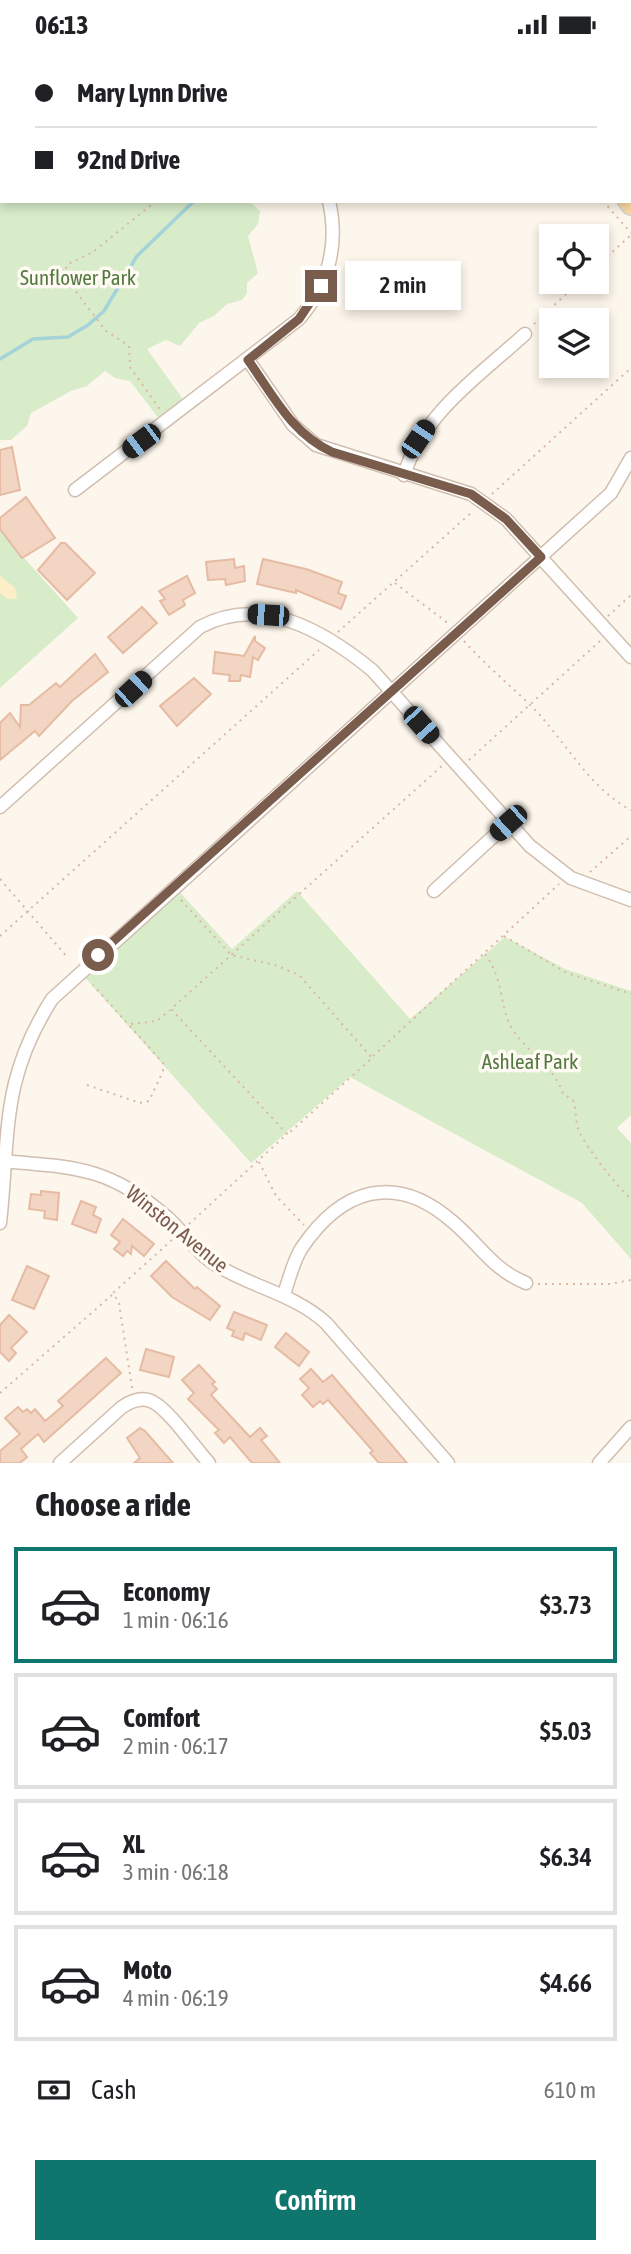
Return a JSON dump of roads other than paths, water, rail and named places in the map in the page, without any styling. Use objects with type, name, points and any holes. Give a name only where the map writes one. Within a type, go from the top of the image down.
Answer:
[{"type":"street","points":[[75,490],[299,319],[321,286],[330,261],[334,235],[329,203]]},
{"type":"street","points":[[404,475],[410,455],[429,422],[525,334]]},
{"type":"street","points":[[248,360],[293,425],[310,440],[332,452],[471,494],[481,504],[506,519],[631,657]]},
{"type":"street","points":[[0,1223],[2,1161],[10,1092],[30,1031],[52,999],[611,493],[631,458]]},
{"type":"street","points":[[0,807],[200,627],[227,616],[268,615],[300,623],[332,638],[355,656],[530,846],[573,879],[631,900]]},
{"type":"street","points":[[434,891],[508,823]]},
{"type":"street","name":"Winston Avenue","points":[[2,1161],[70,1165],[102,1174],[131,1189],[170,1219],[211,1261],[238,1277],[284,1294],[309,1307],[449,1463]]},
{"type":"street","points":[[284,1294],[300,1251],[314,1234],[360,1195],[374,1191],[421,1201],[443,1214],[503,1274],[526,1283]]},
{"type":"street","points":[[60,1463],[134,1401],[153,1402],[209,1463]]},
{"type":"street","points":[[599,1463],[631,1427]]},
{"type":"waterway","points":[[0,359],[33,339],[68,337],[88,325],[104,311],[137,256],[192,203]]},
{"type":"park label","name":"Sunflower Park","points":[[78,278]]},
{"type":"park label","name":"Ashleaf Park","points":[[530,1062]]}]
